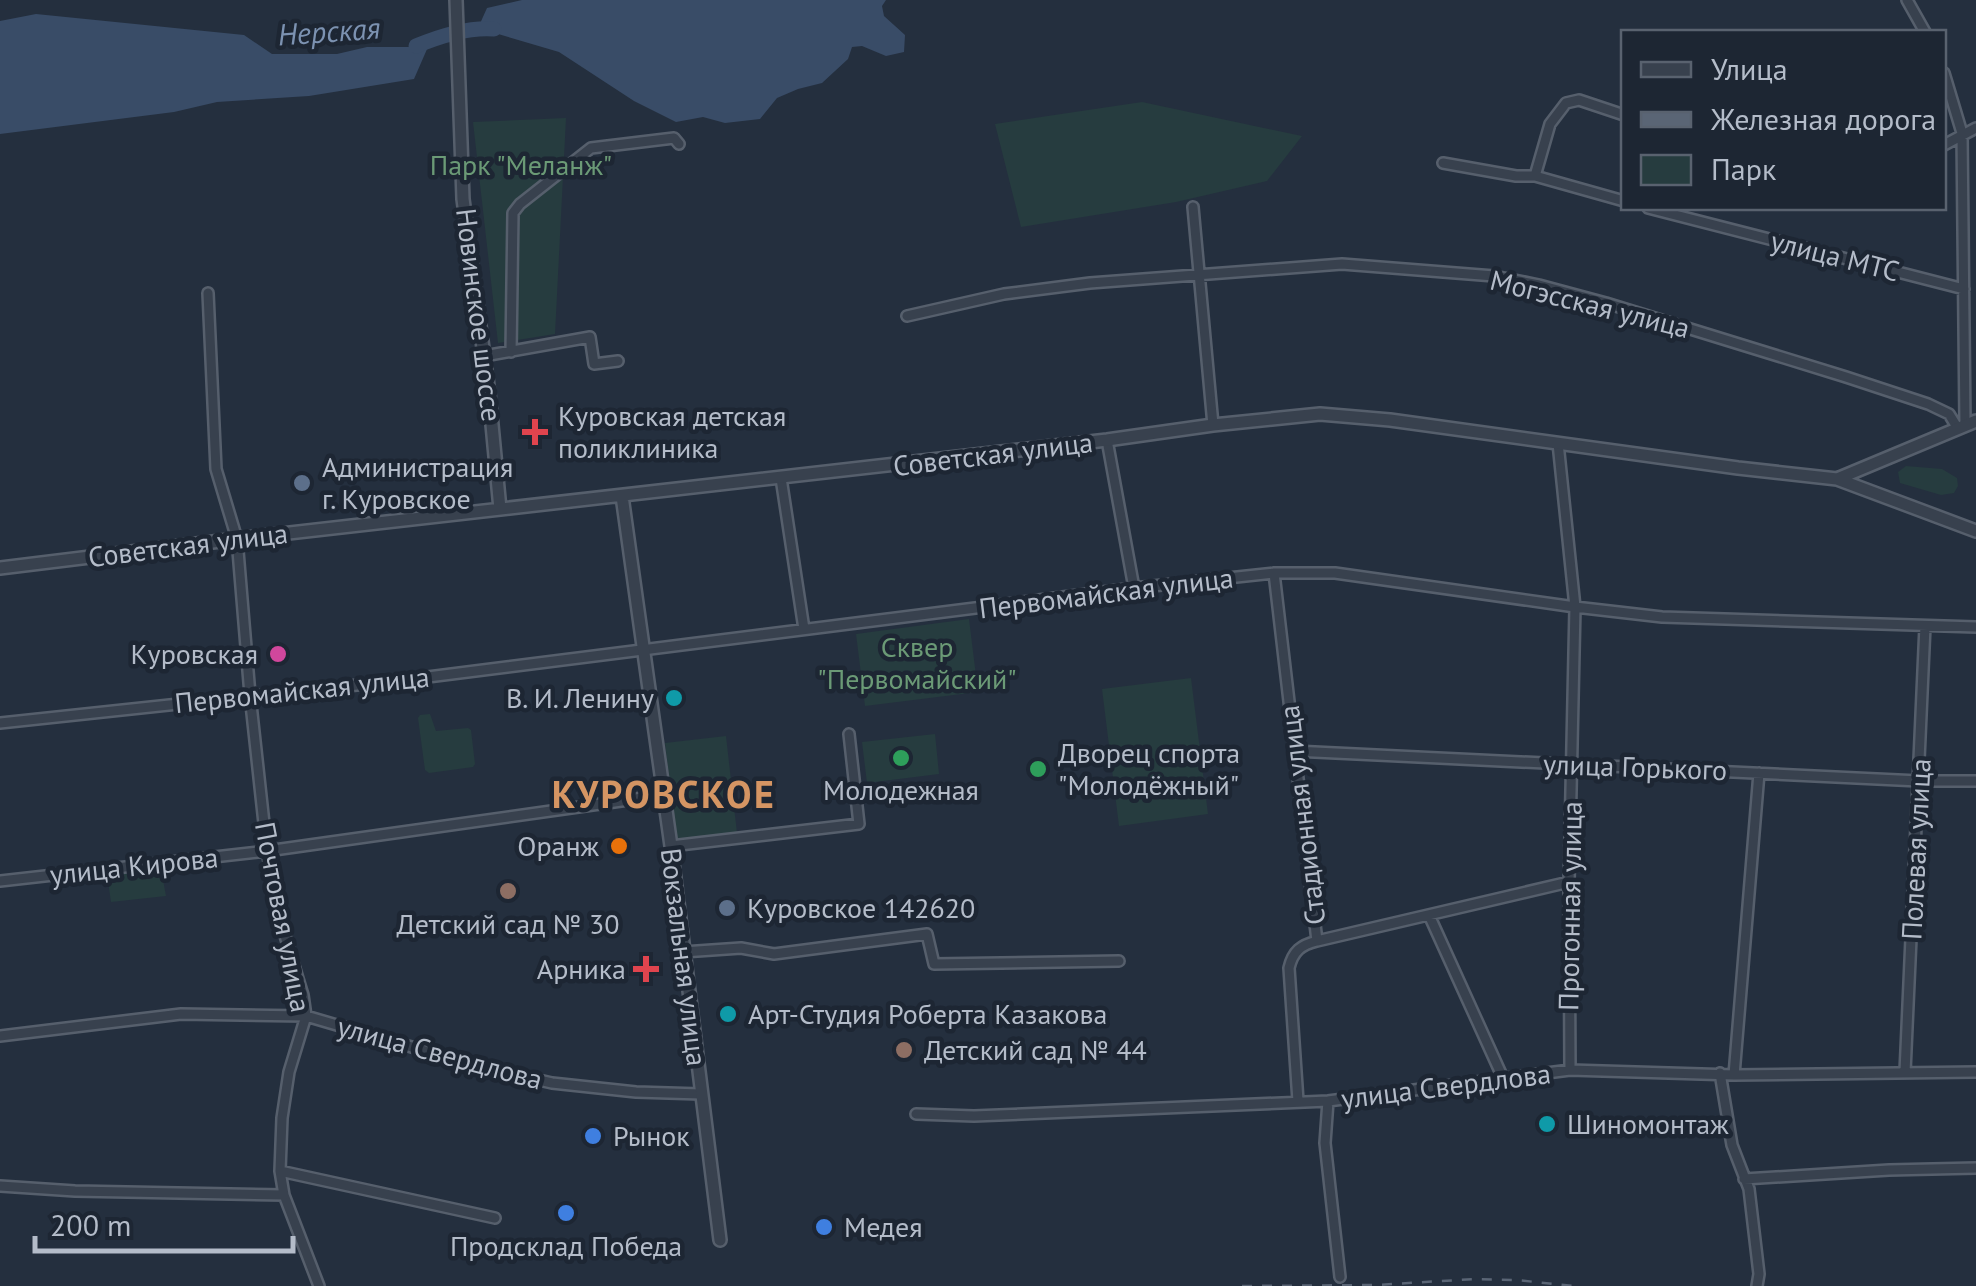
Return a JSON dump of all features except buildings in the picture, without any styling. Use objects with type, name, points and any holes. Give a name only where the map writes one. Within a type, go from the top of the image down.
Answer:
[{"type":"street","name":"Новинское шоссе","points":[[456,0],[464,199],[500,510]]},
{"type":"street","points":[[1907,0],[1923,30]]},
{"type":"street","points":[[1837,479],[1966,424],[1964,290],[1970,237],[1962,133],[1946,81]]},
{"type":"street","points":[[1535,176],[1550,124],[1566,103],[1579,100],[1621,115]]},
{"type":"street","points":[[1946,145],[1976,128]]},
{"type":"street","points":[[512,352],[513,213],[520,204],[592,148],[674,138],[679,144]]},
{"type":"street","points":[[1443,163],[1535,176],[1621,200]]},
{"type":"street","points":[[1193,206],[1213,425]]},
{"type":"street","name":"улица МТС","points":[[1656,210],[1964,290]]},
{"type":"street","name":"Могэсская улица","points":[[907,316],[1004,294],[1200,275],[1359,265],[1494,276],[1711,334],[1928,404],[1966,424]]},
{"type":"street","name":"Почтовая улица","points":[[208,294],[216,469],[238,539],[268,851],[279,916],[306,1016],[282,1118],[280,1171],[284,1195],[319,1286]]},
{"type":"street","points":[[484,356],[590,338],[594,364],[618,361]]},
{"type":"street","name":"Советская улица","points":[[0,568],[1320,414],[1837,479],[1976,531]]},
{"type":"street","points":[[1108,440],[1134,588]]},
{"type":"street","name":"Прогонная улица","points":[[1558,443],[1574,608],[1568,882],[1570,1070]]},
{"type":"street","points":[[781,478],[804,629]]},
{"type":"street","name":"Вокзальная улица","points":[[622,496],[720,1240]]},
{"type":"street","name":"Первомайская улица","points":[[0,723],[404,680],[1134,588],[1274,574],[1335,573],[1662,617],[1976,627]]},
{"type":"street","name":"Стадионная улица","points":[[1274,574],[1317,941],[1302,945],[1291,958],[1298,1101]]},
{"type":"street","name":"Полевая улица","points":[[1905,1072],[1925,626]]},
{"type":"street","points":[[670,846],[860,824],[849,734]]},
{"type":"street","name":"улица Горького","points":[[1294,751],[1919,781],[1976,780]]},
{"type":"street","points":[[1734,1075],[1759,772]]},
{"type":"street","name":"улица Кирова","points":[[0,881],[268,851],[664,795]]},
{"type":"street","points":[[1317,941],[1568,882]]},
{"type":"street","points":[[1429,915],[1504,1078]]},
{"type":"street","points":[[683,952],[742,948],[774,954],[928,934],[934,964],[1119,961]]},
{"type":"street","name":"улица Свердлова","points":[[0,1036],[182,1014],[306,1016],[472,1065],[552,1083],[701,1094]]},
{"type":"street","name":"улица Свердлова","points":[[916,1114],[974,1116],[1328,1101],[1570,1070],[1734,1075],[1976,1072]]},
{"type":"street","points":[[1720,1073],[1732,1145],[1748,1189],[1757,1286]]},
{"type":"street","points":[[1328,1101],[1324,1143],[1340,1278]]},
{"type":"street","points":[[1744,1179],[1976,1168]]},
{"type":"street","points":[[280,1171],[495,1218]]},
{"type":"street","points":[[0,1186],[284,1195]]},
{"type":"green space","points":[[1142,102],[1302,136],[1267,181],[1176,202],[1021,227],[995,124]]},
{"type":"green space","name":"Парк \"Меланж\"","points":[[566,118],[555,334],[498,343],[473,122]]},
{"type":"green space","points":[[1906,466],[1942,469],[1957,478],[1958,486],[1954,493],[1941,495],[1900,483],[1898,472]]},
{"type":"green space","name":"Сквер \"Первомайский\"","points":[[969,619],[978,692],[865,706],[856,634]]},
{"type":"green space","points":[[1191,678],[1208,814],[1119,826],[1102,689]]},
{"type":"green space","points":[[430,714],[436,731],[471,730],[473,767],[429,773],[425,770],[418,718]]},
{"type":"green space","name":"Молодежная","points":[[935,734],[939,774],[867,783],[862,742]]},
{"type":"green space","points":[[726,736],[737,833],[677,843],[665,743]]},
{"type":"green space","points":[[161,869],[166,896],[111,902],[107,875]]},
{"type":"water","points":[[522,0],[886,0],[882,6],[884,16],[905,35],[904,52],[886,56],[862,46],[852,47],[848,59],[822,83],[777,98],[760,119],[725,123],[703,117],[676,122],[634,101],[559,52],[478,28],[487,8]]},
{"type":"water","points":[[36,14],[244,35],[272,54],[337,54],[367,47],[410,47],[431,40],[414,79],[309,96],[217,102],[174,112],[0,134],[0,21]]},
{"type":"waterway","name":"Нерская","points":[[416,46],[455,33],[494,29]]},
{"type":"railway","points":[[1242,1286],[1376,1285],[1475,1279],[1574,1286]]},
{"type":"place","name":"Куровская детская поликлиника","points":[[535,432]]},
{"type":"place","name":"Администрация г. Куровское","points":[[302,483]]},
{"type":"place","name":"Куровская","points":[[278,654]]},
{"type":"place","name":"В. И. Ленину","points":[[674,698]]},
{"type":"place","name":"Молодежная","points":[[901,758]]},
{"type":"place","name":"Дворец спорта \"Молодёжный\"","points":[[1038,769]]},
{"type":"place","name":"Оранж","points":[[619,846]]},
{"type":"place","name":"Детский сад № 30","points":[[508,891]]},
{"type":"place","name":"Куровское 142620","points":[[727,908]]},
{"type":"place","name":"Арника","points":[[646,969]]},
{"type":"place","name":"Арт-Студия Роберта Казакова","points":[[728,1014]]},
{"type":"place","name":"Детский сад № 44","points":[[904,1050]]},
{"type":"place","name":"Шиномонтаж","points":[[1547,1124]]},
{"type":"place","name":"Рынок","points":[[593,1136]]},
{"type":"place","name":"Продсклад Победа","points":[[566,1213]]},
{"type":"place","name":"Медея","points":[[824,1227]]},
{"type":"district","name":"КУРОВСКОЕ","points":[[664,795]]}]
